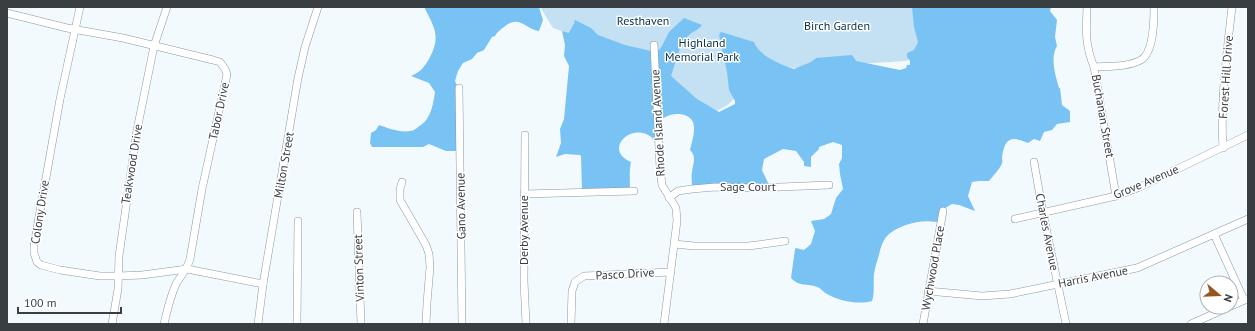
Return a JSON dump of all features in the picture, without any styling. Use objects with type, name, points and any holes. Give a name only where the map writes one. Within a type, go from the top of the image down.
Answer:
[{"type":"street","name":"Colony Drive","points":[[80,7],[60,99],[34,253],[37,262],[50,268],[100,276],[142,275],[187,270],[263,284]]},
{"type":"street","name":"Teakwood Drive","points":[[112,324],[118,289],[119,256],[136,137],[154,46],[167,7]]},
{"type":"street","name":"Milton Street","points":[[258,324],[263,284],[298,78],[305,47],[318,7]]},
{"type":"street","points":[[1087,7],[1086,39],[1088,53],[1094,67]]},
{"type":"street","name":"Buchanan Street","points":[[1116,196],[1094,67],[1133,63],[1141,60],[1146,55],[1151,43],[1154,7]]},
{"type":"street","name":"Forest Hill Drive","points":[[1222,148],[1225,66],[1232,7]]},
{"type":"street","name":"Tabor Drive","points":[[7,13],[186,53],[220,62],[225,69],[226,74],[202,189],[190,259],[187,270],[181,277],[173,292],[164,324]]},
{"type":"street","name":"Rhode Island Avenue","points":[[654,45],[662,185],[676,208],[677,221],[664,324]]},
{"type":"street","name":"Gano Avenue","points":[[459,88],[462,324]]},
{"type":"street","name":"Derby Avenue","points":[[525,135],[524,194],[526,324]]},
{"type":"street","name":"Grove Avenue","points":[[1015,219],[1116,196],[1140,187],[1248,135]]},
{"type":"street","name":"Charles Avenue","points":[[1034,162],[1066,324]]},
{"type":"street","points":[[402,182],[400,189],[400,200],[426,245],[429,254],[430,267],[426,303],[426,324]]},
{"type":"street","name":"Sage Court","points":[[669,198],[678,191],[716,187],[753,188],[829,185]]},
{"type":"street","points":[[524,194],[634,191]]},
{"type":"street","name":"Wychwood Place","points":[[923,324],[943,211]]},
{"type":"street","name":"Vinton Street","points":[[357,212],[360,324]]},
{"type":"street","name":"Harris Avenue","points":[[928,291],[982,296],[1010,294],[1137,268],[1248,219]]},
{"type":"street","points":[[297,324],[298,221]]},
{"type":"street","points":[[1214,234],[1246,299]]},
{"type":"street","points":[[675,244],[694,246],[749,246],[785,241]]},
{"type":"street","name":"Pasco Drive","points":[[571,324],[572,291],[575,282],[584,276],[671,272]]},
{"type":"street","points":[[1191,324],[1212,315]]},
{"type":"green space","name":"Highland Memorial Park","points":[[540,7],[924,7],[919,53],[906,61],[794,68],[743,60],[739,86],[734,99],[721,109],[711,113],[613,49],[553,28]]},
{"type":"shaded area","points":[[424,7],[539,7],[543,20],[539,31],[534,30],[522,23],[509,23],[492,37],[484,50],[477,53],[472,59],[463,63],[458,71],[455,81],[458,88],[459,151],[446,151],[429,144],[423,147],[372,147],[370,143],[371,133],[376,130],[379,125],[398,131],[412,131],[426,120],[431,112],[435,92],[429,83],[411,76],[419,72],[425,65],[435,45],[436,38],[434,27]]},
{"type":"shaded area","points":[[912,7],[1051,7],[1050,11],[1057,20],[1055,37],[1057,46],[1054,56],[1055,72],[1060,88],[1062,105],[1070,111],[1070,122],[1057,124],[1052,130],[1044,132],[1040,141],[1034,139],[1028,143],[1014,139],[1007,142],[1003,150],[1001,165],[989,181],[972,182],[968,196],[975,211],[952,204],[940,211],[938,222],[924,221],[913,223],[895,230],[887,236],[882,244],[876,264],[872,301],[861,303],[843,300],[827,294],[813,286],[797,283],[791,278],[795,249],[804,250],[811,244],[815,231],[811,221],[824,219],[831,214],[836,198],[843,189],[839,164],[842,158],[842,145],[833,142],[819,147],[819,149],[811,157],[811,167],[804,166],[804,162],[796,151],[783,149],[764,159],[762,170],[769,185],[692,186],[694,158],[690,150],[694,125],[687,116],[677,114],[667,116],[660,122],[655,143],[651,137],[642,133],[628,135],[622,140],[619,145],[619,151],[623,157],[631,162],[630,191],[582,191],[581,156],[565,154],[556,157],[561,143],[560,129],[564,119],[569,66],[564,56],[565,45],[562,31],[569,33],[575,20],[591,28],[598,35],[625,45],[651,51],[659,50],[669,32],[684,18],[702,25],[682,42],[671,76],[697,99],[719,112],[735,104],[729,90],[727,72],[719,35],[721,32],[754,42],[760,51],[765,55],[794,69],[811,62],[816,58],[852,55],[856,61],[900,70],[906,68],[907,65],[910,65],[907,53],[914,50],[918,42],[914,27]]},
{"type":"park label","name":"Resthaven","points":[[643,21]]},
{"type":"park label","name":"Birch Garden","points":[[837,26]]}]
